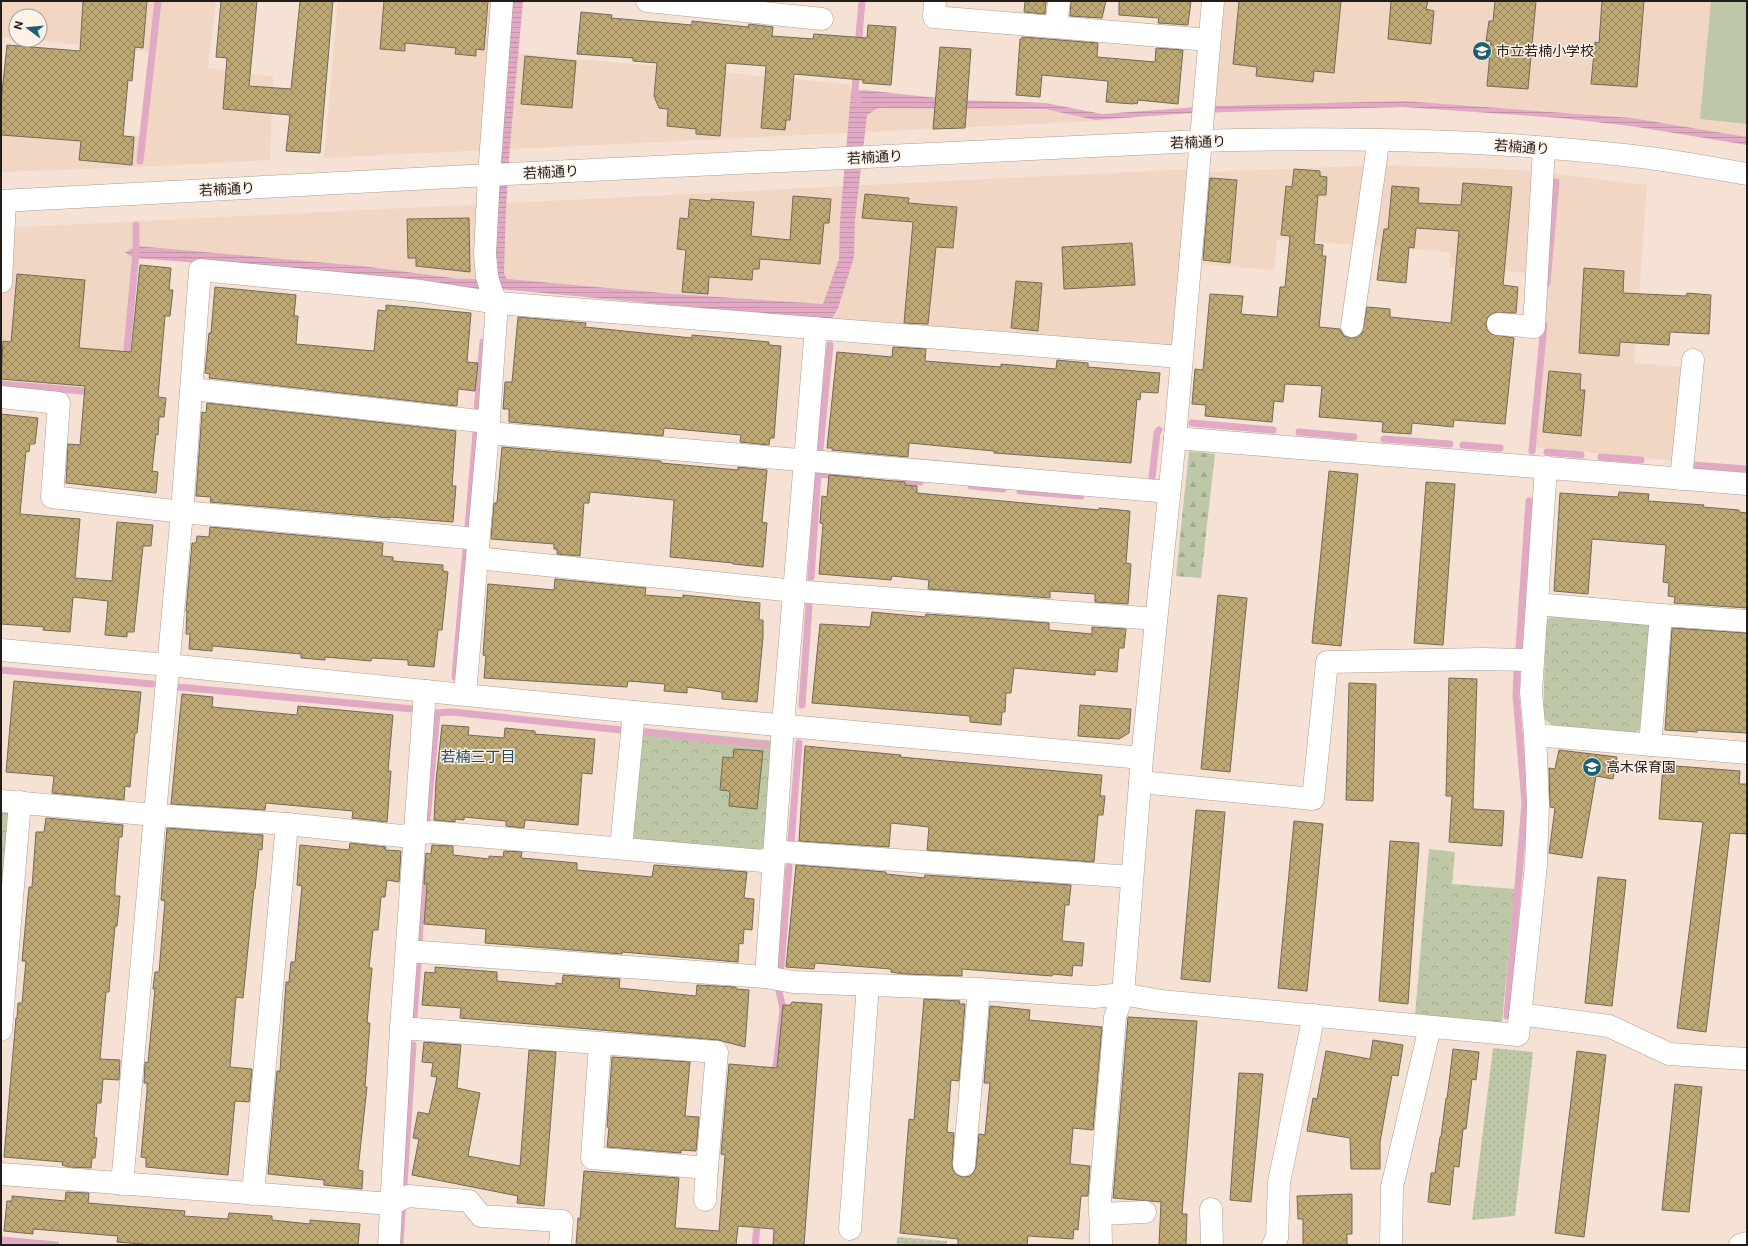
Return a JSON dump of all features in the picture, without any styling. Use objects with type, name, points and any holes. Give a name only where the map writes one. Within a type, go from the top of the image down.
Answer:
[{"type":"street","points":[[465,694],[488,428],[491,290],[485,254],[489,175],[502,1]]},
{"type":"street","points":[[647,1],[822,19]]},
{"type":"street","points":[[935,1],[934,17],[1209,40]]},
{"type":"street","points":[[1056,27],[1059,1]]},
{"type":"street","points":[[1101,1245],[1100,1200],[1115,1016],[1123,994],[1142,758],[1175,438],[1213,1]]},
{"type":"street","name":"若楠通り","points":[[3,201],[489,175],[868,157],[1202,121],[1277,139],[1378,140],[1544,148],[1624,155],[1747,174]]},
{"type":"street","points":[[1352,326],[1378,140]]},
{"type":"street","points":[[1498,324],[1534,327],[1544,148]]},
{"type":"street","points":[[1,282],[3,201]]},
{"type":"street","points":[[122,1184],[182,512],[200,270],[421,291],[491,290],[816,328],[1181,357]]},
{"type":"street","points":[[766,977],[783,725],[816,328]]},
{"type":"street","points":[[1682,479],[1693,360]]},
{"type":"street","points":[[192,389],[488,428],[806,460],[1169,492]]},
{"type":"street","points":[[1,397],[59,403],[52,497],[182,512],[794,590],[1156,619]]},
{"type":"street","points":[[1175,438],[1747,484]]},
{"type":"street","points":[[407,951],[766,977],[793,982],[979,989],[1094,997],[1123,994],[1161,1001],[1518,1035],[1536,865],[1538,804],[1535,735],[1530,692],[1546,467]]},
{"type":"street","points":[[1537,604],[1747,621]]},
{"type":"street","points":[[1650,745],[1661,615]]},
{"type":"street","points":[[1,650],[168,664],[634,712],[1142,758]]},
{"type":"street","points":[[1140,782],[1313,799],[1327,662],[1483,659],[1532,660]]},
{"type":"street","points":[[389,1245],[401,1028],[425,691]]},
{"type":"street","points":[[621,848],[634,712]]},
{"type":"street","points":[[1535,735],[1747,753]]},
{"type":"street","points":[[1,1030],[11,801],[155,815],[287,824],[401,836],[431,832],[762,861],[783,852],[1132,877]]},
{"type":"street","points":[[253,1194],[287,824]]},
{"type":"street","points":[[850,1229],[868,985]]},
{"type":"street","points":[[964,1165],[979,989]]},
{"type":"street","points":[[1520,1014],[1609,1026],[1669,1054],[1747,1059]]},
{"type":"street","points":[[1273,1245],[1277,1238],[1280,1182],[1314,1016]]},
{"type":"street","points":[[1391,1245],[1392,1187],[1430,1027]]},
{"type":"street","points":[[401,1028],[717,1052],[705,1200]]},
{"type":"street","points":[[600,1044],[592,1158],[707,1168]]},
{"type":"street","points":[[1,1174],[391,1204],[408,1196],[469,1201],[481,1216],[562,1221],[560,1245]]},
{"type":"street","points":[[1211,1209],[1212,1245]]},
{"type":"street","points":[[1100,1214],[1144,1212]]},
{"type":"street","points":[[1740,1245],[1747,1243]]},
{"type":"shaded area","points":[[1,1],[216,1],[208,68],[273,77],[270,160],[1,172]],"holes":[[[8,8],[48,8],[48,42],[150,52],[141,136],[3,123],[3,37],[8,37]]]},
{"type":"shaded area","points":[[338,1],[495,1],[492,51],[848,84],[858,96],[1046,106],[1119,120],[324,158]]},
{"type":"shaded area","points":[[513,1],[523,1],[506,208],[504,274],[507,279],[673,294],[823,304],[839,259],[840,221],[851,92],[863,90],[957,100],[1046,103],[1102,114],[1212,106],[1404,101],[1632,118],[1747,137],[1747,145],[1631,126],[1560,118],[1403,107],[1192,113],[1095,120],[1045,109],[878,108],[867,115],[855,220],[854,257],[838,308],[831,320],[500,289],[481,293],[369,276],[135,258],[125,253],[136,246],[362,266],[460,279],[494,279],[497,209]]},
{"type":"shaded area","name":"市立若楠小学校","points":[[1223,1],[1747,1],[1747,137],[1632,118],[1404,101],[1212,106]]},
{"type":"shaded area","points":[[1385,165],[1524,170],[1647,185],[1634,363],[1686,367],[1677,461],[1531,447],[1544,274],[1450,268],[1450,252],[1277,239],[1274,270],[1198,264],[1206,172]]},
{"type":"shaded area","points":[[1192,169],[1174,351],[838,320],[821,310],[137,251],[121,398],[1,387],[1,228]]},
{"type":"green space","points":[[1711,1],[1747,1],[1747,124],[1700,119]]},
{"type":"green space","points":[[1189,451],[1215,454],[1201,578],[1176,576]]},
{"type":"green space","points":[[1558,613],[1644,619],[1652,627],[1643,727],[1635,733],[1552,725],[1543,718],[1546,620]]},
{"type":"green space","points":[[641,728],[774,741],[767,844],[757,853],[639,845],[630,833]]},
{"type":"green space","points":[[1,810],[13,811],[1,928]]},
{"type":"green space","points":[[1429,849],[1455,852],[1452,884],[1515,889],[1502,1022],[1496,1024],[1415,1016]]},
{"type":"green space","points":[[1493,1048],[1533,1052],[1515,1216],[1472,1220]]},
{"type":"green space","points":[[897,1237],[947,1241],[946,1245],[897,1245]]},
{"type":"building","points":[[83,1],[147,1],[143,48],[135,47],[132,81],[128,80],[123,136],[134,137],[132,165],[79,160],[81,141],[1,135],[1,102],[7,45],[8,48],[44,48],[80,51]]},
{"type":"building","points":[[221,1],[257,1],[249,86],[291,89],[300,1],[333,1],[320,153],[286,151],[290,115],[223,109],[227,58],[216,57]]},
{"type":"building","points":[[384,1],[488,1],[484,50],[476,49],[476,56],[455,54],[456,48],[405,43],[405,51],[380,49]]},
{"type":"building","points":[[1025,1],[1046,1],[1045,14],[1024,12]]},
{"type":"building","points":[[1071,1],[1106,1],[1102,18],[1070,16]]},
{"type":"building","points":[[1119,1],[1191,1],[1188,25],[1158,23],[1159,18],[1119,15]]},
{"type":"building","points":[[1239,1],[1341,1],[1334,73],[1314,71],[1313,82],[1256,76],[1257,67],[1233,64]]},
{"type":"building","points":[[1391,1],[1428,1],[1426,9],[1434,11],[1431,44],[1388,39]]},
{"type":"building","points":[[1495,1],[1536,1],[1528,89],[1487,86],[1491,41],[1486,41],[1489,21],[1493,21]]},
{"type":"building","points":[[1602,1],[1644,1],[1637,87],[1591,84],[1595,42],[1599,43]]},
{"type":"building","points":[[581,12],[612,15],[611,18],[692,25],[692,21],[748,27],[749,24],[773,27],[772,36],[813,39],[814,34],[867,38],[868,25],[896,27],[891,85],[863,83],[863,80],[794,74],[790,120],[786,120],[785,130],[761,128],[766,66],[726,63],[720,136],[696,134],[696,129],[667,126],[668,109],[659,108],[654,96],[657,63],[633,61],[633,58],[577,54]]},
{"type":"building","points":[[1022,37],[1098,43],[1097,57],[1155,62],[1156,48],[1183,50],[1178,104],[1138,100],[1137,104],[1106,102],[1108,81],[1042,75],[1040,97],[1016,95],[1020,39],[1022,39]]},
{"type":"building","points":[[940,47],[971,49],[965,128],[933,129]]},
{"type":"building","points":[[525,56],[576,61],[572,108],[521,104]]},
{"type":"building","points":[[1294,169],[1320,171],[1320,176],[1327,177],[1326,195],[1318,195],[1314,244],[1323,245],[1322,256],[1326,256],[1319,327],[1340,329],[1344,336],[1351,338],[1357,337],[1362,333],[1367,307],[1390,309],[1390,317],[1451,323],[1459,231],[1416,228],[1414,248],[1409,247],[1406,283],[1377,280],[1384,229],[1388,229],[1392,186],[1419,188],[1418,203],[1461,205],[1463,183],[1512,187],[1503,285],[1518,287],[1516,313],[1493,313],[1488,317],[1486,323],[1487,330],[1491,334],[1514,338],[1505,424],[1454,420],[1453,427],[1412,423],[1411,434],[1382,432],[1383,422],[1319,417],[1322,386],[1285,384],[1283,402],[1274,401],[1272,422],[1205,416],[1206,405],[1192,404],[1195,369],[1203,370],[1210,294],[1243,296],[1241,314],[1277,317],[1280,287],[1285,287],[1290,236],[1281,235],[1286,186],[1292,187]]},
{"type":"building","points":[[1210,178],[1237,180],[1230,263],[1203,260]]},
{"type":"building","points":[[865,194],[909,198],[908,203],[957,207],[953,248],[936,247],[928,324],[904,323],[913,222],[862,218]]},
{"type":"building","points":[[793,196],[831,199],[829,223],[824,223],[820,264],[760,259],[759,269],[753,269],[752,280],[709,277],[708,294],[682,292],[686,250],[677,249],[680,218],[688,219],[690,199],[754,202],[751,236],[790,240]]},
{"type":"building","points":[[469,218],[470,272],[416,266],[416,258],[408,258],[407,219]]},
{"type":"building","points":[[1132,243],[1135,285],[1064,289],[1062,247]]},
{"type":"building","points":[[140,265],[171,268],[169,290],[173,290],[170,316],[165,316],[158,397],[166,398],[164,417],[159,417],[158,435],[156,434],[152,471],[158,472],[156,493],[66,483],[68,444],[80,445],[85,386],[1,379],[3,341],[11,342],[17,274],[85,280],[79,348],[131,352]]},
{"type":"building","points":[[1584,268],[1624,271],[1623,293],[1686,296],[1687,293],[1711,295],[1709,334],[1670,332],[1669,345],[1620,342],[1619,356],[1579,353]]},
{"type":"building","points":[[1016,281],[1042,283],[1038,331],[1011,328]]},
{"type":"building","points":[[215,287],[296,295],[294,316],[298,316],[296,344],[374,351],[378,310],[386,311],[386,305],[471,313],[467,362],[478,363],[475,391],[458,389],[457,406],[209,378],[210,374],[205,373],[209,333],[211,333]]},
{"type":"building","points":[[518,317],[586,323],[585,327],[692,338],[692,335],[769,342],[769,345],[781,346],[774,438],[770,438],[769,445],[740,442],[741,435],[664,428],[663,436],[509,422],[509,409],[503,409],[505,382],[512,382]]},
{"type":"building","points":[[893,347],[926,349],[925,361],[1001,367],[1001,364],[1056,369],[1057,360],[1088,363],[1088,367],[1160,373],[1158,393],[1141,392],[1140,400],[1137,399],[1131,463],[994,453],[994,451],[909,443],[908,457],[832,450],[832,448],[827,448],[837,352],[892,357]]},
{"type":"building","points":[[1549,371],[1581,374],[1580,390],[1585,390],[1581,436],[1543,432]]},
{"type":"building","points":[[207,403],[456,431],[452,486],[456,486],[453,522],[210,502],[211,497],[196,496],[202,412],[206,413]]},
{"type":"building","points":[[1,414],[38,418],[35,444],[30,444],[29,452],[26,451],[20,514],[80,519],[75,578],[112,581],[117,522],[153,525],[151,546],[143,546],[134,632],[127,632],[127,637],[105,635],[108,601],[73,597],[70,632],[43,630],[44,627],[1,624]]},
{"type":"building","points":[[502,447],[661,461],[661,463],[738,470],[738,467],[767,470],[762,522],[767,523],[763,567],[670,557],[674,500],[590,492],[589,503],[584,503],[580,556],[557,554],[557,549],[554,549],[554,544],[491,539],[494,503],[497,503]]},
{"type":"building","points":[[1329,471],[1358,474],[1341,646],[1312,643]]},
{"type":"building","points":[[829,475],[905,482],[905,485],[917,486],[917,493],[1099,510],[1099,508],[1130,511],[1126,563],[1131,564],[1128,604],[1095,602],[1095,594],[1050,591],[1050,598],[928,589],[929,580],[892,576],[891,580],[819,574],[823,524],[820,523],[822,496],[827,497]]},
{"type":"building","points":[[1426,482],[1455,484],[1443,645],[1414,643]]},
{"type":"building","points":[[1619,492],[1649,494],[1648,501],[1704,505],[1703,507],[1739,510],[1739,512],[1747,513],[1747,608],[1674,603],[1675,597],[1668,596],[1669,583],[1663,582],[1666,545],[1592,539],[1588,594],[1554,591],[1560,493],[1618,497]]},
{"type":"building","points":[[210,527],[383,543],[382,556],[393,557],[393,561],[443,565],[443,571],[448,572],[442,630],[438,630],[434,667],[408,665],[408,660],[372,658],[371,661],[325,657],[325,660],[301,658],[301,654],[212,646],[212,651],[189,649],[190,634],[186,634],[186,611],[192,543],[196,543],[197,536],[209,537]]},
{"type":"building","points":[[555,579],[646,588],[645,595],[683,598],[683,595],[760,603],[759,620],[763,620],[763,637],[757,702],[722,699],[722,692],[687,687],[687,693],[664,691],[665,684],[628,681],[627,687],[484,678],[486,656],[483,655],[488,584],[554,590]]},
{"type":"building","points":[[1218,595],[1247,598],[1230,772],[1201,769]]},
{"type":"building","points":[[872,612],[925,617],[926,614],[1049,623],[1049,630],[1092,634],[1092,627],[1126,629],[1124,648],[1119,648],[1117,672],[1095,670],[1095,675],[1014,668],[1011,693],[1006,693],[1005,712],[1002,712],[1001,725],[970,722],[970,716],[812,703],[820,624],[870,627]]},
{"type":"building","points":[[1672,628],[1747,633],[1747,733],[1665,730]]},
{"type":"building","points":[[1449,678],[1477,679],[1473,809],[1504,811],[1502,846],[1449,842],[1452,796],[1446,796]]},
{"type":"building","points":[[14,681],[141,692],[137,733],[135,733],[130,787],[125,786],[124,800],[52,793],[54,776],[6,772]]},
{"type":"building","points":[[1349,683],[1376,684],[1373,801],[1346,800]]},
{"type":"building","points":[[182,694],[213,697],[212,707],[297,715],[298,706],[393,715],[388,771],[391,771],[387,822],[352,818],[353,811],[266,803],[265,810],[171,804]]},
{"type":"building","points":[[1080,705],[1131,709],[1129,733],[1119,739],[1078,736]]},
{"type":"building","points":[[442,725],[469,727],[468,735],[504,738],[505,728],[535,731],[535,734],[595,739],[592,774],[582,773],[578,825],[525,820],[524,828],[506,826],[506,821],[464,817],[464,820],[455,819],[455,822],[434,820],[436,781]]},
{"type":"building","points":[[805,746],[901,755],[900,757],[1102,775],[1100,796],[1105,796],[1103,815],[1098,815],[1094,862],[927,850],[929,827],[891,823],[889,847],[799,841]]},
{"type":"building","points":[[734,749],[763,751],[757,809],[729,806],[730,791],[720,790],[723,757],[733,758]]},
{"type":"building","points":[[1559,750],[1617,757],[1613,779],[1596,776],[1582,858],[1549,853],[1555,808],[1550,807],[1549,768],[1555,769]]},
{"type":"building","points":[[1663,765],[1740,771],[1739,784],[1747,784],[1747,834],[1730,833],[1706,1032],[1677,1028],[1703,822],[1659,819]]},
{"type":"building","points":[[1196,810],[1225,812],[1210,982],[1181,979]]},
{"type":"building","points":[[46,818],[123,825],[122,837],[119,837],[115,886],[115,896],[120,896],[117,926],[115,926],[109,992],[106,992],[100,1059],[120,1060],[119,1080],[103,1079],[101,1103],[97,1103],[94,1137],[97,1138],[95,1158],[92,1158],[91,1168],[69,1167],[62,1165],[63,1162],[4,1157],[16,1018],[18,1003],[22,1003],[26,961],[22,961],[29,887],[32,887],[36,832],[44,832]]},
{"type":"building","points":[[1294,821],[1323,824],[1307,991],[1278,988]]},
{"type":"building","points":[[167,828],[263,835],[262,850],[259,849],[254,889],[243,998],[236,997],[230,1067],[252,1069],[249,1102],[235,1101],[228,1175],[146,1167],[146,1158],[141,1157],[147,1092],[147,1083],[144,1083],[145,1062],[148,1063],[155,989],[153,989],[155,972],[159,972],[165,901],[161,900]]},
{"type":"building","points":[[1390,841],[1419,843],[1408,1004],[1379,1001]]},
{"type":"building","points":[[350,843],[386,847],[385,850],[401,851],[399,882],[387,880],[385,897],[381,897],[378,930],[373,930],[369,968],[372,968],[367,1023],[370,1023],[365,1087],[367,1087],[358,1170],[363,1171],[362,1189],[324,1185],[324,1180],[268,1174],[277,1071],[280,1071],[286,982],[289,982],[291,962],[295,962],[302,886],[297,885],[300,845],[349,850]]},
{"type":"building","points":[[432,845],[453,846],[453,855],[489,859],[489,856],[503,857],[504,851],[522,852],[521,858],[577,863],[577,870],[652,877],[654,865],[747,872],[744,898],[754,899],[752,930],[744,929],[743,944],[739,943],[738,962],[622,952],[622,954],[485,943],[486,929],[424,924],[427,884],[424,884],[426,853],[431,854]]},
{"type":"building","points":[[796,865],[886,872],[886,874],[924,878],[925,875],[1071,885],[1069,905],[1065,905],[1062,941],[1084,943],[1082,966],[1073,965],[1072,976],[1053,974],[1052,976],[962,969],[962,976],[904,974],[891,972],[891,969],[815,963],[814,969],[786,967]]},
{"type":"building","points":[[1598,877],[1626,880],[1612,1006],[1585,1003]]},
{"type":"building","points":[[435,967],[497,972],[497,981],[556,986],[556,983],[562,984],[563,975],[620,979],[619,988],[696,996],[697,985],[736,987],[736,989],[749,990],[745,1047],[718,1040],[460,1018],[461,1008],[422,1005],[425,972],[435,973]]},
{"type":"building","points":[[924,999],[960,1001],[959,1004],[965,1004],[959,1081],[951,1080],[947,1132],[954,1133],[953,1170],[957,1175],[963,1177],[970,1176],[974,1172],[976,1166],[979,1134],[985,1135],[990,1083],[984,1083],[990,1006],[1030,1010],[1029,1020],[1102,1027],[1093,1130],[1073,1128],[1070,1164],[1090,1166],[1088,1196],[1081,1196],[1078,1230],[1074,1229],[1073,1239],[1028,1236],[1027,1245],[958,1245],[958,1239],[900,1233],[909,1119],[914,1120]]},
{"type":"building","points":[[792,1002],[822,1004],[804,1245],[773,1245],[774,1229],[738,1226],[736,1245],[576,1245],[584,1171],[679,1178],[675,1228],[719,1231],[725,1155],[721,1154],[729,1064],[777,1068],[783,1005],[791,1005]]},
{"type":"building","points":[[1128,1017],[1197,1021],[1182,1214],[1187,1214],[1186,1245],[1159,1245],[1161,1202],[1113,1198]]},
{"type":"building","points":[[1373,1040],[1403,1045],[1398,1076],[1392,1075],[1380,1142],[1380,1169],[1351,1169],[1350,1138],[1307,1131],[1313,1098],[1317,1099],[1326,1051],[1370,1059]]},
{"type":"building","points":[[424,1042],[461,1045],[457,1088],[480,1093],[468,1156],[520,1166],[529,1050],[556,1052],[544,1206],[517,1203],[518,1196],[412,1175],[419,1139],[413,1138],[418,1112],[429,1114],[437,1077],[431,1076],[433,1063],[422,1062]]},
{"type":"building","points":[[1453,1049],[1479,1052],[1476,1080],[1472,1079],[1466,1129],[1463,1129],[1459,1167],[1454,1166],[1450,1205],[1428,1202],[1431,1173],[1435,1173],[1441,1137]]},
{"type":"building","points":[[1577,1051],[1606,1055],[1584,1237],[1555,1233]]},
{"type":"building","points":[[612,1057],[690,1062],[685,1116],[699,1117],[696,1151],[681,1150],[681,1153],[607,1147]]},
{"type":"building","points":[[1239,1073],[1263,1074],[1251,1202],[1230,1200]]},
{"type":"building","points":[[1675,1084],[1702,1087],[1689,1212],[1662,1210]]},
{"type":"building","points":[[66,1192],[89,1193],[88,1203],[185,1211],[184,1216],[228,1219],[229,1213],[272,1216],[272,1220],[310,1224],[310,1220],[360,1224],[358,1245],[154,1245],[117,1242],[118,1236],[33,1229],[33,1234],[4,1231],[7,1201],[12,1201],[12,1196],[65,1201]]},
{"type":"building","points":[[1352,1194],[1352,1234],[1347,1234],[1347,1245],[1303,1245],[1303,1219],[1298,1219],[1297,1196]]},
{"type":"waterway","points":[[140,161],[158,1]]},
{"type":"waterway","points":[[858,47],[862,1]]},
{"type":"waterway","points":[[856,71],[855,92],[858,100]]},
{"type":"waterway","points":[[1547,283],[1556,182]]},
{"type":"waterway","points":[[126,360],[136,252],[136,225]]},
{"type":"waterway","points":[[1532,451],[1544,325]]},
{"type":"waterway","points":[[477,411],[483,342]]},
{"type":"waterway","points":[[820,448],[830,345]]},
{"type":"waterway","points":[[1,384],[94,392]]},
{"type":"waterway","points":[[1192,423],[1273,430]]},
{"type":"waterway","points":[[1152,477],[1157,433],[1159,430]]},
{"type":"waterway","points":[[468,528],[476,432]]},
{"type":"waterway","points":[[1299,432],[1354,437]]},
{"type":"waterway","points":[[1384,439],[1450,444]]},
{"type":"waterway","points":[[1463,445],[1500,448]]},
{"type":"waterway","points":[[1547,452],[1581,455]]},
{"type":"waterway","points":[[1601,457],[1641,460]]},
{"type":"waterway","points":[[1692,465],[1747,469]]},
{"type":"waterway","points":[[811,577],[818,474],[859,477]]},
{"type":"waterway","points":[[899,481],[920,482]]},
{"type":"waterway","points":[[971,486],[1003,489]]},
{"type":"waterway","points":[[1020,491],[1081,496]]},
{"type":"waterway","points":[[1519,648],[1529,501]]},
{"type":"waterway","points":[[455,677],[466,549]]},
{"type":"waterway","points":[[802,705],[809,606]]},
{"type":"waterway","points":[[1507,1016],[1525,803],[1516,696],[1517,669]]},
{"type":"waterway","points":[[1,670],[152,684]]},
{"type":"waterway","points":[[178,687],[413,709]]},
{"type":"waterway","points":[[427,820],[437,713],[452,712],[622,730]]},
{"type":"waterway","points":[[645,732],[767,745]]},
{"type":"waterway","points":[[791,842],[799,743]]},
{"type":"waterway","points":[[419,941],[424,865]]},
{"type":"waterway","points":[[781,966],[789,867]]},
{"type":"waterway","points":[[414,1016],[418,964]]},
{"type":"waterway","points":[[775,1076],[783,1009],[779,991]]},
{"type":"waterway","points":[[404,1184],[413,1045]]},
{"type":"waterway","points":[[400,1245],[402,1212]]},
{"type":"waterway","points":[[755,1245],[758,1219]]},
{"type":"waterway","points":[[1,1240],[56,1245]]},
{"type":"place","name":"市立若楠小学校","points":[[1482,51]]},
{"type":"place","name":"高木保育園","points":[[1592,767]]},
{"type":"district","name":"若楠三丁目","points":[[478,757]]}]
